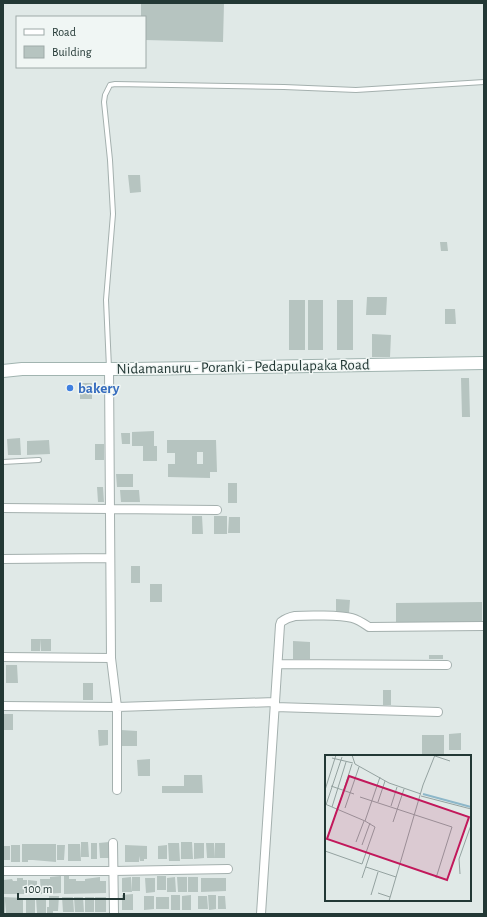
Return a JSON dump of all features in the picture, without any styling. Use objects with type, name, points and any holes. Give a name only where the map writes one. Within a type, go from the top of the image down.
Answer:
[{"type":"main road","name":"Nidamanuru - Poranki - Pedapulapaka Road","points":[[3,371],[22,369],[484,363]]},
{"type":"street","points":[[109,369],[111,658],[117,707],[117,790]]},
{"type":"street","points":[[3,508],[217,510]]},
{"type":"street","points":[[3,558],[110,558]]},
{"type":"street","points":[[261,914],[280,622],[295,616],[352,618],[361,621],[369,627],[484,626]]},
{"type":"street","points":[[3,657],[111,658]]},
{"type":"street","points":[[278,664],[447,665]]},
{"type":"street","points":[[3,706],[117,707],[275,705],[438,712]]},
{"type":"street","points":[[113,843],[114,914]]},
{"type":"street","points":[[3,871],[228,869]]},
{"type":"lane","points":[[109,369],[106,300],[113,214],[110,160],[104,102],[105,95],[110,85],[284,87],[356,90],[484,82]]},
{"type":"lane","points":[[3,462],[39,460]]},
{"type":"building","points":[[141,3],[224,3],[223,42],[146,40],[146,16],[141,16]]},
{"type":"building","points":[[128,175],[140,175],[141,192],[130,193]]},
{"type":"building","points":[[440,242],[447,242],[448,251],[441,251]]},
{"type":"building","points":[[367,297],[387,297],[386,315],[366,315]]},
{"type":"building","points":[[289,300],[305,300],[305,350],[289,350]]},
{"type":"building","points":[[308,300],[323,300],[323,350],[308,350]]},
{"type":"building","points":[[337,300],[353,300],[353,350],[337,350]]},
{"type":"building","points":[[445,309],[455,309],[456,324],[445,324]]},
{"type":"building","points":[[372,334],[391,335],[390,357],[372,357]]},
{"type":"building","points":[[461,378],[469,378],[470,417],[462,417]]},
{"type":"building","points":[[80,383],[92,383],[92,399],[80,399]]},
{"type":"building","points":[[154,431],[154,446],[157,446],[157,461],[143,461],[143,446],[132,446],[132,432]]},
{"type":"building","points":[[121,433],[130,433],[130,444],[122,444]]},
{"type":"building","points":[[20,438],[21,455],[8,455],[7,439]]},
{"type":"building","points":[[49,440],[50,454],[27,455],[27,441]]},
{"type":"building","points":[[167,440],[216,440],[217,472],[210,472],[210,478],[168,477],[168,464],[175,464],[175,453],[167,453]],"holes":[[[197,452],[203,452],[203,464],[197,464]]]},
{"type":"building","points":[[95,444],[104,444],[104,460],[95,460]]},
{"type":"building","points":[[116,474],[133,474],[133,487],[117,487]]},
{"type":"building","points":[[228,483],[237,483],[237,503],[228,503]]},
{"type":"building","points":[[97,487],[103,487],[104,502],[98,502]]},
{"type":"building","points":[[120,490],[139,490],[140,502],[121,502]]},
{"type":"building","points":[[192,516],[202,516],[203,534],[192,534]]},
{"type":"building","points":[[214,516],[227,516],[227,534],[214,534]]},
{"type":"building","points":[[229,517],[240,517],[240,533],[228,533]]},
{"type":"building","points":[[131,566],[140,566],[140,583],[131,583]]},
{"type":"building","points":[[150,584],[162,584],[162,602],[150,602]]},
{"type":"building","points":[[336,599],[350,600],[349,613],[336,612]]},
{"type":"building","points":[[482,602],[482,622],[396,623],[396,603]]},
{"type":"building","points":[[31,639],[41,639],[40,651],[31,651]]},
{"type":"building","points":[[41,639],[51,639],[51,651],[41,651]]},
{"type":"building","points":[[293,641],[310,642],[310,659],[293,659]]},
{"type":"building","points":[[429,655],[443,655],[443,659],[429,659]]},
{"type":"building","points":[[6,665],[17,665],[18,683],[6,683]]},
{"type":"building","points":[[83,683],[93,683],[93,700],[83,700]]},
{"type":"building","points":[[383,690],[391,690],[391,705],[383,705]]},
{"type":"building","points":[[3,714],[13,714],[13,730],[3,730]]},
{"type":"building","points":[[98,730],[108,730],[108,745],[99,746]]},
{"type":"building","points":[[121,730],[137,731],[137,746],[121,746]]},
{"type":"building","points":[[461,733],[461,750],[449,750],[449,734]]},
{"type":"building","points":[[422,735],[444,735],[444,755],[422,755]]},
{"type":"building","points":[[150,759],[150,776],[138,776],[137,760]]},
{"type":"building","points":[[184,775],[202,775],[203,793],[162,793],[162,786],[184,786]]},
{"type":"building","points":[[81,842],[88,842],[89,857],[81,857]]},
{"type":"building","points":[[109,842],[109,858],[100,858],[99,843]]},
{"type":"building","points":[[181,842],[192,842],[193,859],[181,859]]},
{"type":"building","points":[[91,843],[97,843],[97,859],[91,859]]},
{"type":"building","points":[[168,843],[179,843],[180,861],[169,861]]},
{"type":"building","points":[[194,843],[204,843],[204,858],[194,859]]},
{"type":"building","points":[[206,843],[214,843],[215,858],[207,858]]},
{"type":"building","points":[[215,843],[225,843],[225,858],[215,858]]},
{"type":"building","points":[[22,844],[56,844],[56,862],[28,860],[28,862],[22,862]]},
{"type":"building","points":[[68,844],[80,844],[81,861],[68,861]]},
{"type":"building","points":[[11,845],[20,845],[20,862],[11,862]]},
{"type":"building","points":[[57,845],[65,845],[64,860],[57,860]]},
{"type":"building","points":[[125,845],[147,846],[147,859],[140,861],[139,856],[139,862],[125,862]]},
{"type":"building","points":[[167,845],[167,859],[158,859],[158,846]]},
{"type":"building","points":[[3,846],[10,846],[10,860],[3,860]]},
{"type":"building","points":[[64,875],[69,875],[69,879],[76,879],[76,881],[85,881],[85,879],[100,877],[100,881],[106,881],[106,893],[64,894]]},
{"type":"building","points":[[61,876],[61,893],[41,894],[40,879],[50,879],[50,877]]},
{"type":"building","points":[[157,876],[166,876],[166,890],[157,890]]},
{"type":"building","points":[[131,877],[132,892],[122,892],[122,878]]},
{"type":"building","points":[[132,877],[140,877],[140,891],[132,891]]},
{"type":"building","points":[[175,877],[176,892],[167,892],[167,878]]},
{"type":"building","points":[[177,877],[187,877],[187,892],[178,892]]},
{"type":"building","points":[[188,877],[198,877],[198,892],[188,892]]},
{"type":"building","points":[[17,878],[27,880],[27,894],[3,894],[3,880],[12,879],[13,881],[17,881]]},
{"type":"building","points":[[145,878],[155,878],[155,892],[146,893]]},
{"type":"building","points":[[201,878],[226,878],[226,891],[201,892]]},
{"type":"building","points":[[28,880],[37,881],[37,893],[28,893]]},
{"type":"building","points":[[133,894],[133,910],[122,910],[122,895]]},
{"type":"building","points":[[171,895],[180,895],[180,910],[171,910]]},
{"type":"building","points":[[191,895],[191,910],[182,910],[182,896]]},
{"type":"building","points":[[208,895],[216,895],[216,909],[209,910]]},
{"type":"building","points":[[49,896],[59,896],[58,911],[47,913],[47,907],[49,907]]},
{"type":"building","points":[[144,896],[154,896],[154,909],[144,910]]},
{"type":"building","points":[[198,896],[207,896],[208,909],[198,909]]},
{"type":"building","points":[[218,896],[225,896],[226,909],[218,909]]},
{"type":"building","points":[[3,897],[23,898],[23,913],[6,913],[5,901],[5,913],[3,913]]},
{"type":"building","points":[[62,897],[73,897],[74,912],[63,912]]},
{"type":"building","points":[[74,897],[83,897],[84,912],[75,912]]},
{"type":"building","points":[[85,897],[94,897],[94,912],[85,912]]},
{"type":"building","points":[[95,897],[106,897],[106,912],[95,912]]},
{"type":"building","points":[[156,897],[169,897],[169,909],[156,909]]},
{"type":"building","points":[[26,898],[35,898],[35,913],[26,913]]},
{"type":"building","points":[[36,898],[46,898],[46,913],[37,913]]},
{"type":"place","name":"bakery","points":[[70,388]]}]
